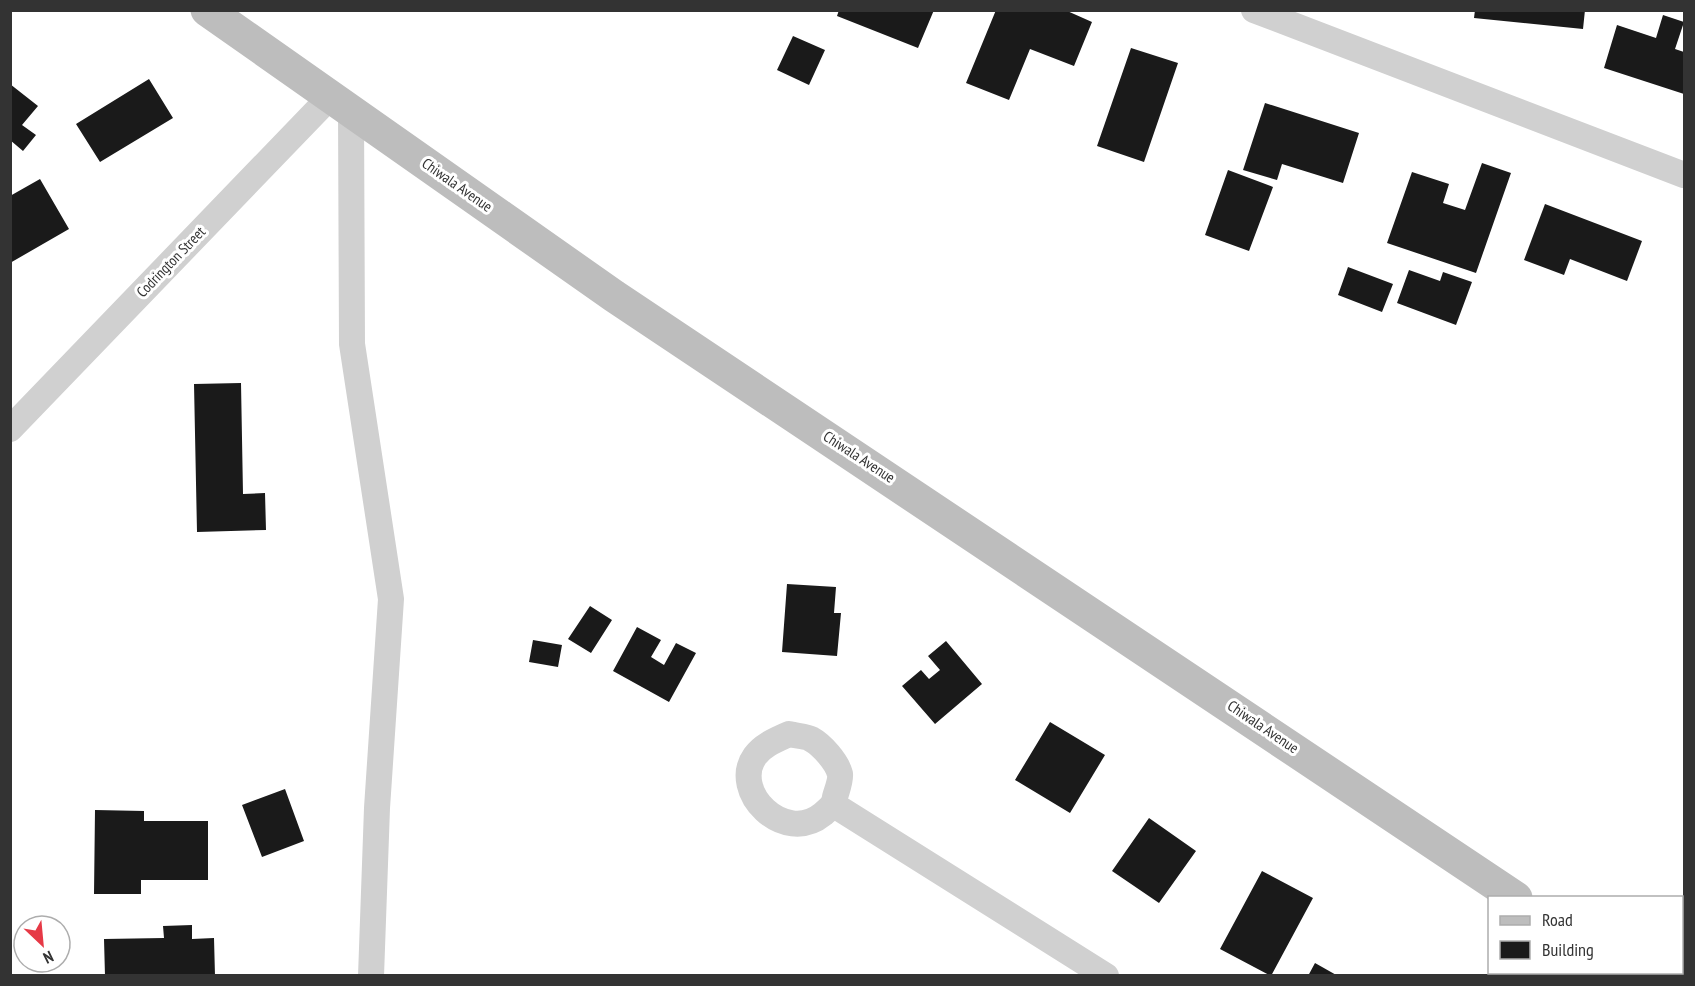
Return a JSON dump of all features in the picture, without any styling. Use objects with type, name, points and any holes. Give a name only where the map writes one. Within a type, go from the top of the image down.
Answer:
[{"type":"main road","name":"Chiwala Avenue","points":[[207,10],[614,296],[1014,560],[1515,896]]},
{"type":"street","points":[[1254,10],[1684,175]]},
{"type":"street","name":"Codrington Street","points":[[10,429],[341,103]]},
{"type":"street","points":[[341,103],[352,344],[391,599],[377,808],[372,975]]},
{"type":"street","points":[[834,805],[1106,975]]},
{"type":"building","points":[[839,10],[934,10],[918,48],[837,16]]},
{"type":"building","points":[[996,10],[1065,10],[1092,22],[1074,66],[1030,49],[1009,100],[966,83]]},
{"type":"building","points":[[1475,10],[1585,10],[1583,29],[1474,18]]},
{"type":"building","points":[[1663,15],[1684,22],[1675,49],[1684,52],[1684,94],[1604,68],[1617,25],[1656,38]]},
{"type":"building","points":[[793,36],[825,50],[809,85],[777,70]]},
{"type":"building","points":[[1131,48],[1178,63],[1144,162],[1097,146]]},
{"type":"building","points":[[149,79],[173,118],[100,162],[76,124]]},
{"type":"building","points":[[10,84],[38,106],[22,125],[36,135],[23,151],[10,140]]},
{"type":"building","points":[[1265,103],[1359,133],[1343,183],[1282,164],[1277,180],[1243,170]]},
{"type":"building","points":[[1482,163],[1511,173],[1476,273],[1387,243],[1412,172],[1449,184],[1443,203],[1465,210]]},
{"type":"building","points":[[1228,170],[1273,187],[1249,251],[1205,235]]},
{"type":"building","points":[[40,179],[69,229],[10,263],[10,196]]},
{"type":"building","points":[[1545,204],[1642,241],[1627,281],[1570,259],[1564,275],[1524,260]]},
{"type":"building","points":[[1348,267],[1393,284],[1382,312],[1338,295]]},
{"type":"building","points":[[1409,270],[1440,281],[1443,272],[1472,282],[1456,325],[1397,303]]},
{"type":"building","points":[[241,383],[243,494],[265,493],[266,530],[197,532],[194,384]]},
{"type":"building","points":[[787,584],[836,587],[834,613],[841,613],[837,656],[782,652]]},
{"type":"building","points":[[590,606],[612,620],[591,653],[568,639]]},
{"type":"building","points":[[637,627],[661,640],[651,657],[664,665],[676,643],[696,653],[669,702],[613,671]]},
{"type":"building","points":[[533,640],[562,645],[558,667],[529,662]]},
{"type":"building","points":[[946,641],[982,684],[935,724],[902,686],[921,670],[929,679],[940,670],[928,656]]},
{"type":"building","points":[[1050,722],[1105,755],[1070,813],[1015,780]]},
{"type":"building","points":[[285,789],[304,841],[262,857],[242,805]]},
{"type":"building","points":[[95,810],[144,811],[144,821],[208,821],[208,880],[141,880],[141,894],[94,894]]},
{"type":"building","points":[[1149,818],[1196,851],[1159,903],[1112,871]]},
{"type":"building","points":[[1262,871],[1313,898],[1271,976],[1220,949]]},
{"type":"building","points":[[192,925],[192,939],[214,938],[215,976],[105,976],[104,939],[164,938],[163,926]]},
{"type":"building","points":[[1315,963],[1338,976],[1308,976]]}]
